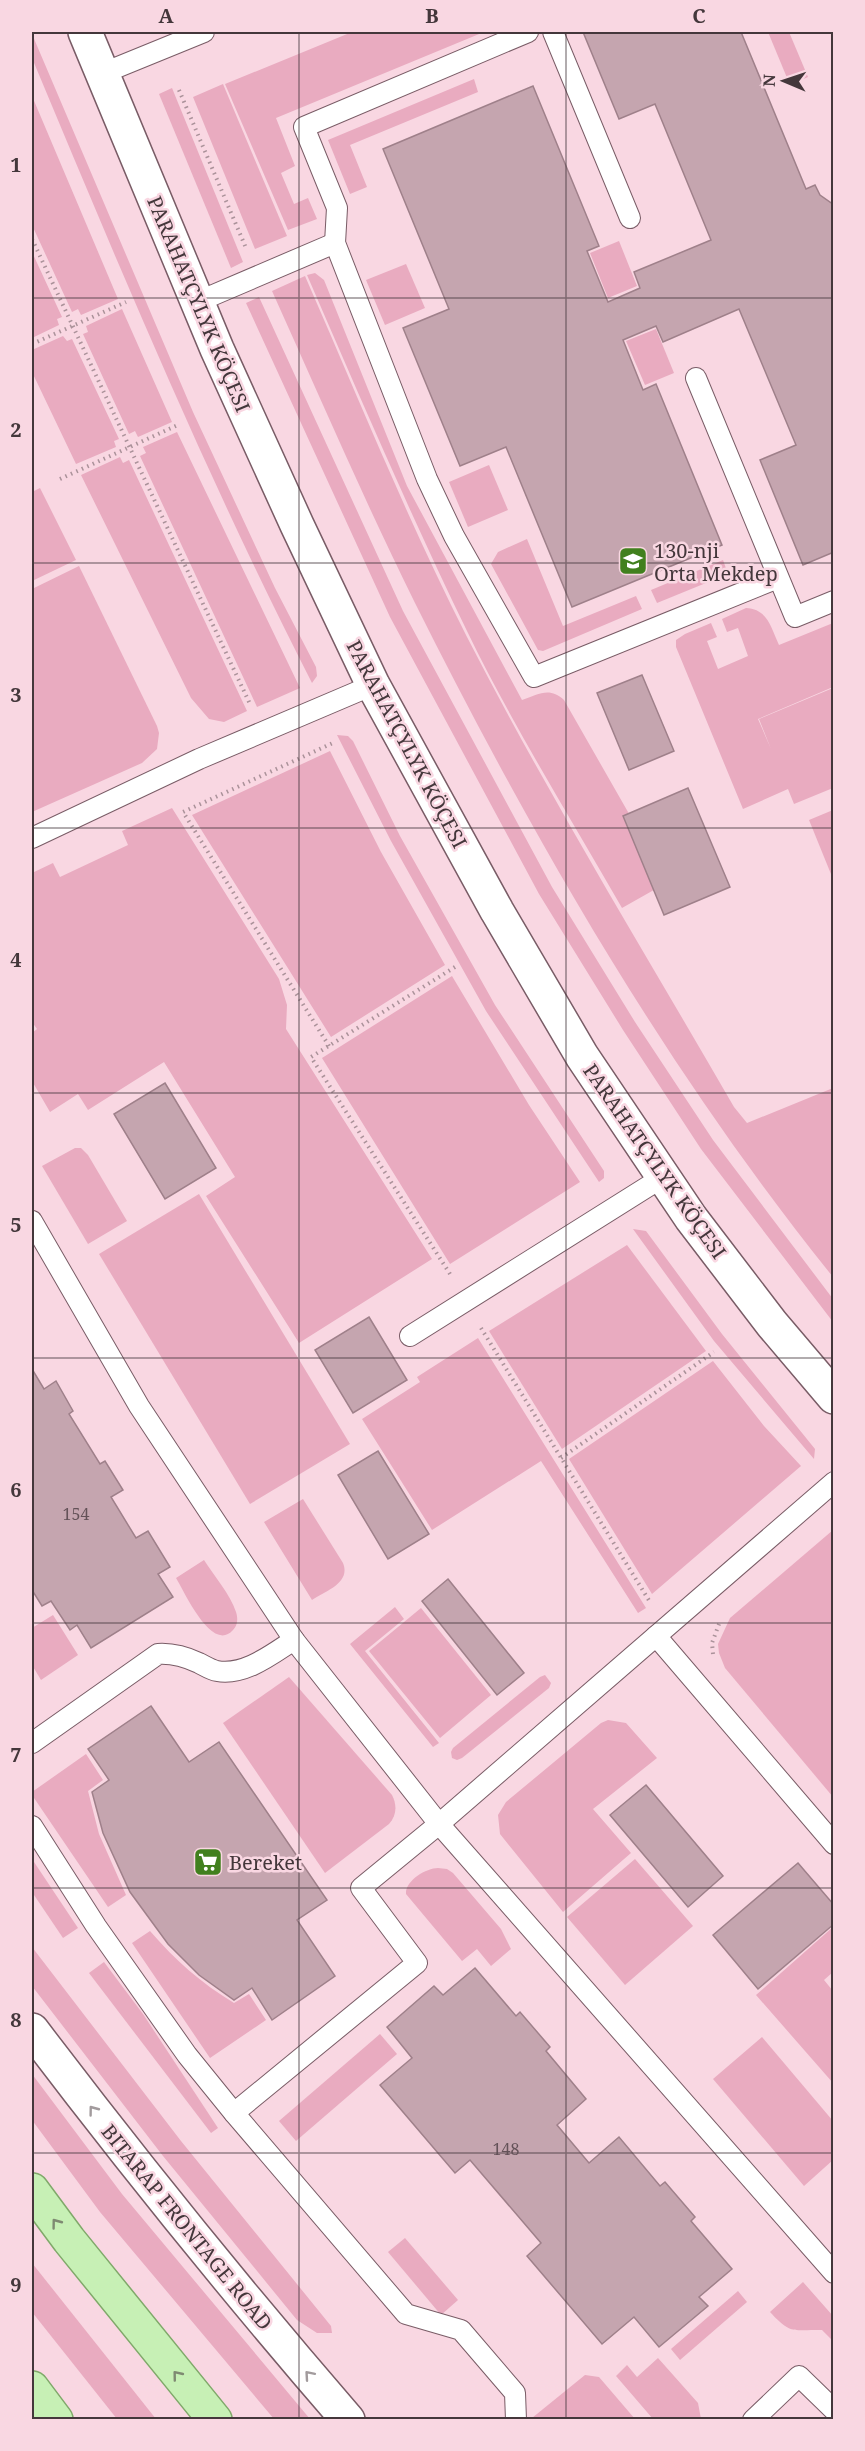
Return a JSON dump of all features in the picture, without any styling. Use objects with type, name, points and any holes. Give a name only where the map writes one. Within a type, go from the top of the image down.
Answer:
[{"type":"main road","points":[[32,2190],[69,2240],[215,2420]]},
{"type":"main road","points":[[32,2388],[56,2420]]},
{"type":"street","name":"PARAHATÇYLYK KÖÇESI","points":[[85,32],[197,302],[297,525],[373,685],[497,911],[565,1027],[691,1218],[772,1324],[834,1397]]},
{"type":"street","name":"BITARAP FRONTAGE ROAD","points":[[32,2030],[146,2179],[256,2314],[348,2420]]},
{"type":"lane","points":[[101,74],[204,32]]},
{"type":"lane","points":[[528,32],[304,127],[337,208],[334,243],[427,479],[454,536],[534,677],[778,578]]},
{"type":"lane","points":[[553,32],[630,218]]},
{"type":"lane","points":[[197,302],[334,243]]},
{"type":"lane","points":[[696,378],[795,617],[834,601]]},
{"type":"lane","points":[[32,838],[199,759],[373,685]]},
{"type":"lane","points":[[410,1336],[663,1177]]},
{"type":"lane","points":[[32,1221],[139,1406],[294,1640],[439,1824],[834,2273]]},
{"type":"lane","points":[[234,2113],[417,1963],[362,1888],[834,1482]]},
{"type":"lane","points":[[656,1636],[834,1844]]},
{"type":"lane","points":[[33,1738],[158,1654],[171,1653],[216,1671],[230,1671],[253,1665],[294,1640]]},
{"type":"lane","points":[[32,1826],[96,1926],[187,2055],[234,2113],[406,2314],[460,2330],[515,2393],[516,2420]]},
{"type":"lane","points":[[753,2420],[799,2376],[834,2410]]},
{"type":"path","points":[[179,90],[248,255]]},
{"type":"path","points":[[32,239],[262,732]]},
{"type":"path","points":[[32,344],[126,302]]},
{"type":"path","points":[[60,479],[180,424]]},
{"type":"path","points":[[329,1046],[183,812],[335,742]]},
{"type":"path","points":[[455,967],[312,1057],[449,1275],[459,1269]]},
{"type":"path","points":[[490,1323],[480,1329],[651,1604],[660,1597]]},
{"type":"path","points":[[561,1458],[714,1352]]},
{"type":"path","points":[[715,1663],[712,1642],[720,1622]]},
{"type":"shaded area","points":[[352,32],[484,32],[276,118],[295,166],[281,173],[294,204],[308,198],[317,219],[288,230],[225,84]]},
{"type":"shaded area","points":[[768,32],[789,32],[808,77],[790,85]]},
{"type":"shaded area","points":[[32,34],[193,412],[275,588],[316,667],[317,676],[312,683],[201,452],[132,295],[32,58]]},
{"type":"shaded area","points":[[474,79],[478,92],[350,145],[367,187],[350,194],[328,140]]},
{"type":"shaded area","points":[[223,84],[287,236],[255,249],[193,97]]},
{"type":"shaded area","points":[[172,88],[243,262],[231,268],[159,94]]},
{"type":"shaded area","points":[[32,96],[118,299],[81,315],[78,309],[72,312],[32,225]]},
{"type":"shaded area","points":[[619,241],[637,286],[608,298],[590,253]]},
{"type":"shaded area","points":[[32,252],[62,317],[57,319],[59,325],[32,338]]},
{"type":"shaded area","points":[[406,264],[425,308],[385,325],[366,280]]},
{"type":"shaded area","points":[[315,273],[324,280],[407,486],[522,700],[538,694],[553,693],[564,700],[668,882],[622,908],[523,736],[467,631],[365,410],[307,275]]},
{"type":"shaded area","points":[[305,276],[403,503],[467,637],[564,815],[734,1107],[747,1123],[833,1088],[833,1277],[772,1199],[714,1118],[659,1035],[555,866],[460,691],[378,525],[272,291]]},
{"type":"shaded area","points":[[259,297],[403,611],[552,887],[635,1022],[713,1140],[833,1299],[833,1322],[701,1149],[623,1030],[539,894],[390,617],[246,303]]},
{"type":"shaded area","points":[[122,309],[172,422],[138,437],[135,431],[129,434],[83,334],[88,332],[86,326]]},
{"type":"shaded area","points":[[656,329],[674,373],[645,385],[626,341]]},
{"type":"shaded area","points":[[63,336],[67,341],[72,339],[119,439],[114,441],[116,447],[76,464],[32,372],[32,350]]},
{"type":"shaded area","points":[[177,432],[300,688],[257,707],[140,456],[146,453],[143,447]]},
{"type":"shaded area","points":[[120,457],[123,463],[129,460],[247,711],[224,722],[209,719],[191,698],[81,475]]},
{"type":"shaded area","points":[[489,465],[508,510],[468,527],[449,482]]},
{"type":"shaded area","points":[[40,488],[76,560],[32,581],[32,492]]},
{"type":"shaded area","points":[[527,539],[563,626],[636,596],[642,609],[543,651],[538,650],[491,564],[498,552]]},
{"type":"shaded area","points":[[723,560],[728,574],[657,603],[651,590]]},
{"type":"shaded area","points":[[79,566],[157,726],[159,733],[157,749],[142,763],[32,812],[32,589]]},
{"type":"shaded area","points":[[746,608],[759,612],[768,620],[779,645],[833,623],[833,687],[758,719],[771,749],[759,719],[833,688],[833,788],[794,804],[788,789],[743,809],[676,647],[676,640],[711,623],[717,637],[707,641],[718,669],[748,656],[738,628],[727,632],[722,619]]},
{"type":"shaded area","points":[[337,735],[348,736],[353,741],[400,836],[495,1005],[604,1171],[604,1178],[599,1182],[486,1011],[391,841]]},
{"type":"shaded area","points":[[330,751],[381,852],[445,965],[331,1037],[192,815]]},
{"type":"shaded area","points":[[172,808],[279,979],[287,1005],[286,1029],[432,1259],[299,1343],[206,1196],[235,1177],[164,1062],[88,1110],[78,1094],[50,1112],[32,1081],[32,1033],[37,1029],[32,1022],[32,873],[53,863],[60,877],[128,845],[122,831]]},
{"type":"shaded area","points":[[833,810],[833,879],[809,820]]},
{"type":"shaded area","points":[[452,976],[529,1105],[580,1182],[450,1264],[322,1058]]},
{"type":"shaded area","points":[[75,1148],[81,1148],[88,1155],[127,1221],[88,1244],[42,1166]]},
{"type":"shaded area","points":[[199,1194],[350,1444],[250,1504],[99,1254]]},
{"type":"shaded area","points":[[633,1229],[646,1231],[722,1334],[815,1449],[814,1459],[714,1341]]},
{"type":"shaded area","points":[[627,1245],[706,1351],[562,1449],[489,1331]]},
{"type":"shaded area","points":[[478,1338],[646,1608],[638,1613],[541,1461],[432,1530],[362,1419],[420,1382],[417,1377]]},
{"type":"shaded area","points":[[713,1361],[764,1426],[801,1466],[652,1594],[569,1459]]},
{"type":"shaded area","points":[[303,1499],[343,1563],[345,1570],[344,1576],[336,1586],[312,1600],[264,1522]]},
{"type":"shaded area","points":[[833,1530],[833,1797],[725,1668],[718,1644],[730,1618]]},
{"type":"shaded area","points":[[204,1560],[226,1592],[237,1614],[236,1626],[225,1635],[216,1634],[208,1628],[176,1578]]},
{"type":"shaded area","points":[[395,1607],[404,1619],[365,1651],[439,1743],[433,1747],[350,1644]]},
{"type":"shaded area","points":[[421,1608],[491,1695],[440,1738],[369,1651]]},
{"type":"shaded area","points":[[53,1615],[78,1655],[41,1680],[32,1665],[32,1628]]},
{"type":"shaded area","points":[[545,1675],[551,1683],[549,1688],[462,1758],[457,1760],[452,1758],[453,1748]]},
{"type":"shaded area","points":[[289,1677],[392,1795],[395,1802],[395,1814],[392,1821],[325,1873],[223,1723]]},
{"type":"shaded area","points":[[608,1720],[626,1723],[657,1758],[593,1809],[631,1853],[563,1912],[500,1834],[498,1815],[506,1802],[601,1723]]},
{"type":"shaded area","points":[[86,1754],[103,1780],[88,1791],[99,1834],[126,1895],[108,1907],[32,1795],[32,1792]]},
{"type":"shaded area","points":[[32,1859],[78,1928],[63,1938],[32,1892]]},
{"type":"shaded area","points":[[635,1859],[693,1926],[625,1985],[567,1917]]},
{"type":"shaded area","points":[[438,1868],[447,1869],[453,1873],[501,1929],[511,1949],[491,1966],[477,1949],[462,1961],[406,1894],[409,1884],[417,1876]]},
{"type":"shaded area","points":[[833,1927],[833,1972],[824,1980],[833,1991],[833,2083],[756,1995]]},
{"type":"shaded area","points":[[150,1931],[189,1970],[234,2003],[249,1994],[266,2020],[210,2058],[132,1943]]},
{"type":"shaded area","points":[[32,1947],[181,2141],[331,2326],[332,2333],[317,2333],[297,2320],[163,2156],[32,1986]]},
{"type":"shaded area","points":[[104,1962],[143,2014],[218,2128],[211,2133],[89,1973]]},
{"type":"shaded area","points":[[380,2034],[397,2054],[296,2141],[279,2121]]},
{"type":"shaded area","points":[[762,2037],[833,2121],[833,2160],[804,2186],[713,2079]]},
{"type":"shaded area","points":[[32,2074],[122,2194],[310,2419],[274,2419],[100,2212],[32,2120]]},
{"type":"shaded area","points":[[405,2238],[458,2300],[441,2315],[388,2252]]},
{"type":"shaded area","points":[[32,2263],[156,2419],[117,2419],[32,2312]]},
{"type":"shaded area","points":[[803,2282],[833,2316],[833,2341],[822,2330],[788,2328],[770,2312]]},
{"type":"shaded area","points":[[738,2291],[747,2302],[680,2360],[671,2349]]},
{"type":"shaded area","points":[[658,2358],[698,2403],[701,2419],[653,2419],[616,2376],[627,2365],[637,2377]]},
{"type":"shaded area","points":[[585,2375],[599,2377],[635,2419],[532,2418]]},
{"type":"building","points":[[583,32],[741,32],[806,189],[815,185],[820,195],[834,205],[834,552],[803,565],[760,460],[796,445],[739,309],[663,342],[656,326],[623,340],[643,390],[656,384],[722,545],[572,607],[506,447],[460,466],[403,328],[449,309],[383,149],[533,86],[599,246],[587,251],[608,302],[640,288],[634,272],[711,240],[655,104],[619,119]]},
{"type":"building","points":[[642,675],[674,751],[629,770],[597,693]]},
{"type":"building","points":[[688,788],[730,887],[664,915],[623,816]]},
{"type":"building","points":[[165,1083],[216,1168],[165,1199],[114,1114]]},
{"type":"building","points":[[369,1317],[407,1380],[353,1413],[315,1350]]},
{"type":"building","points":[[32,1369],[44,1389],[56,1381],[73,1411],[69,1414],[100,1464],[105,1461],[123,1490],[111,1497],[136,1538],[148,1531],[170,1567],[158,1574],[173,1597],[91,1648],[77,1625],[70,1630],[51,1601],[42,1606],[32,1590]]},
{"type":"building","points":[[378,1451],[429,1534],[388,1559],[338,1475]]},
{"type":"building","points":[[448,1579],[524,1673],[497,1695],[422,1601]]},
{"type":"building","name":"Bereket","points":[[151,1706],[189,1762],[219,1742],[327,1900],[297,1920],[335,1976],[272,2020],[252,1988],[234,2000],[199,1975],[168,1944],[130,1892],[103,1833],[92,1792],[109,1780],[88,1749]]},
{"type":"building","points":[[646,1785],[723,1876],[688,1907],[610,1815]]},
{"type":"building","points":[[798,1863],[834,1905],[834,1924],[758,1989],[713,1935]]},
{"type":"building","points":[[475,1968],[516,2016],[520,2012],[550,2047],[546,2051],[586,2099],[557,2125],[589,2163],[619,2137],[660,2186],[665,2182],[695,2217],[691,2221],[732,2269],[699,2297],[708,2306],[659,2347],[634,2317],[602,2344],[527,2256],[541,2243],[470,2160],[455,2173],[380,2085],[412,2058],[387,2027],[434,1986],[443,1995]]},
{"type":"place","name":"130-nji Orta Mekdep","points":[[633,561]]},
{"type":"place","name":"Bereket","points":[[208,1862]]}]
